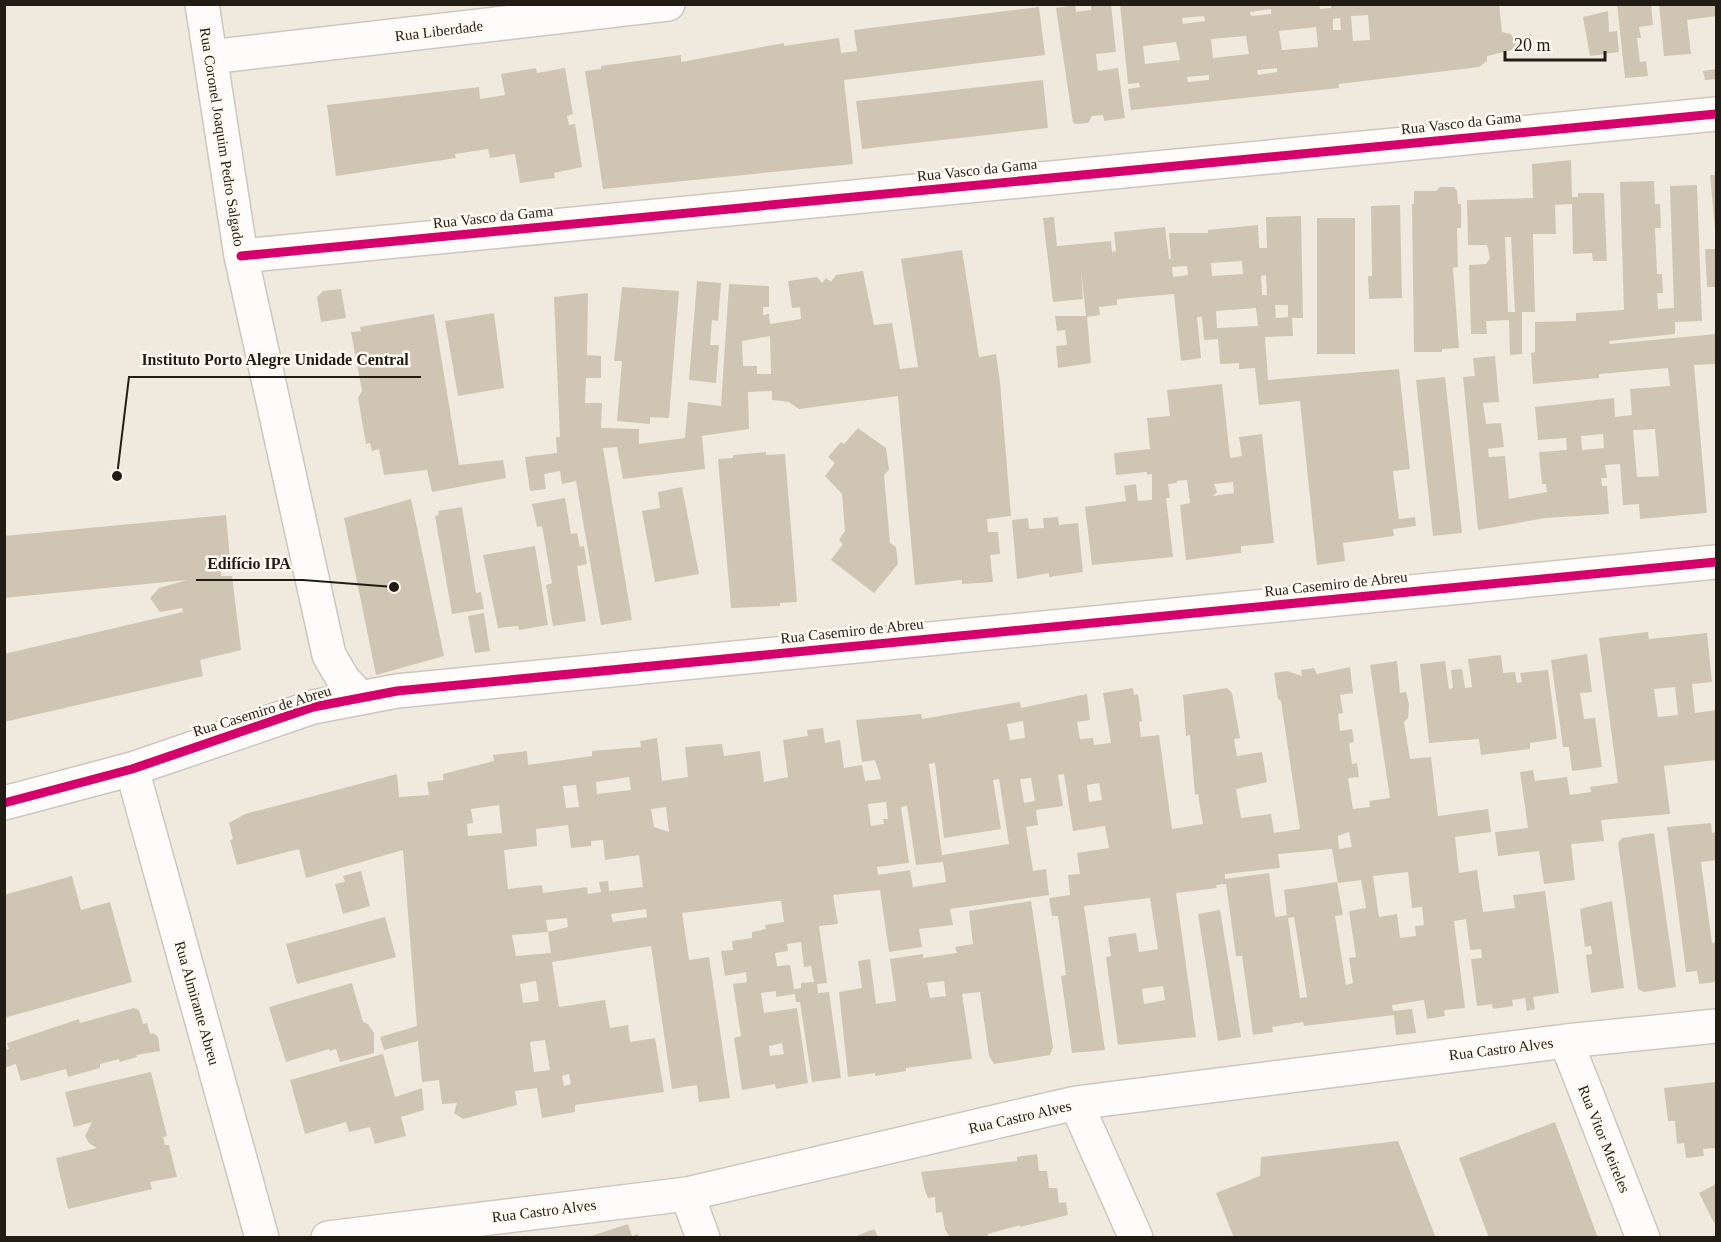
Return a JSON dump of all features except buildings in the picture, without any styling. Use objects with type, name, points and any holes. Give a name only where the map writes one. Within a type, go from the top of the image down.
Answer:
[{"type":"street","name":"Rua Coronel Joaquim Pedro Salgado","points":[[202,4],[241,256],[329,655],[343,679],[360,698]]},
{"type":"street","name":"Rua Liberdade","points":[[210,57],[668,4]]},
{"type":"street","name":"Rua Vasco da Gama","points":[[241,256],[1716,114]]},
{"type":"street","name":"Rua Casemiro de Abreu","points":[[4,803],[132,769],[313,707],[421,688],[1716,562]]},
{"type":"street","name":"Rua Coronel Joaquim Pedro Salgado","points":[[313,707],[324,683],[329,655]]},
{"type":"street","name":"Rua Almirante Abreu","points":[[132,769],[262,1238]]},
{"type":"street","name":"Rua Castro Alves","points":[[328,1238],[687,1194],[1076,1103],[1566,1041],[1716,1026]]},
{"type":"street","name":"Rua Vitor Meireles","points":[[1566,1041],[1643,1238]]},
{"type":"street","points":[[1076,1103],[1136,1238]]},
{"type":"street","points":[[687,1194],[704,1238]]},
{"type":"cycle path","points":[[241,256],[1716,114]]},
{"type":"cycle path","points":[[4,803],[132,769],[313,707],[397,691],[1716,562]]},
{"type":"place","name":"Instituto Porto Alegre Unidade Central","points":[[117,476]]},
{"type":"place","name":"Edifício IPA","points":[[394,587]]}]
